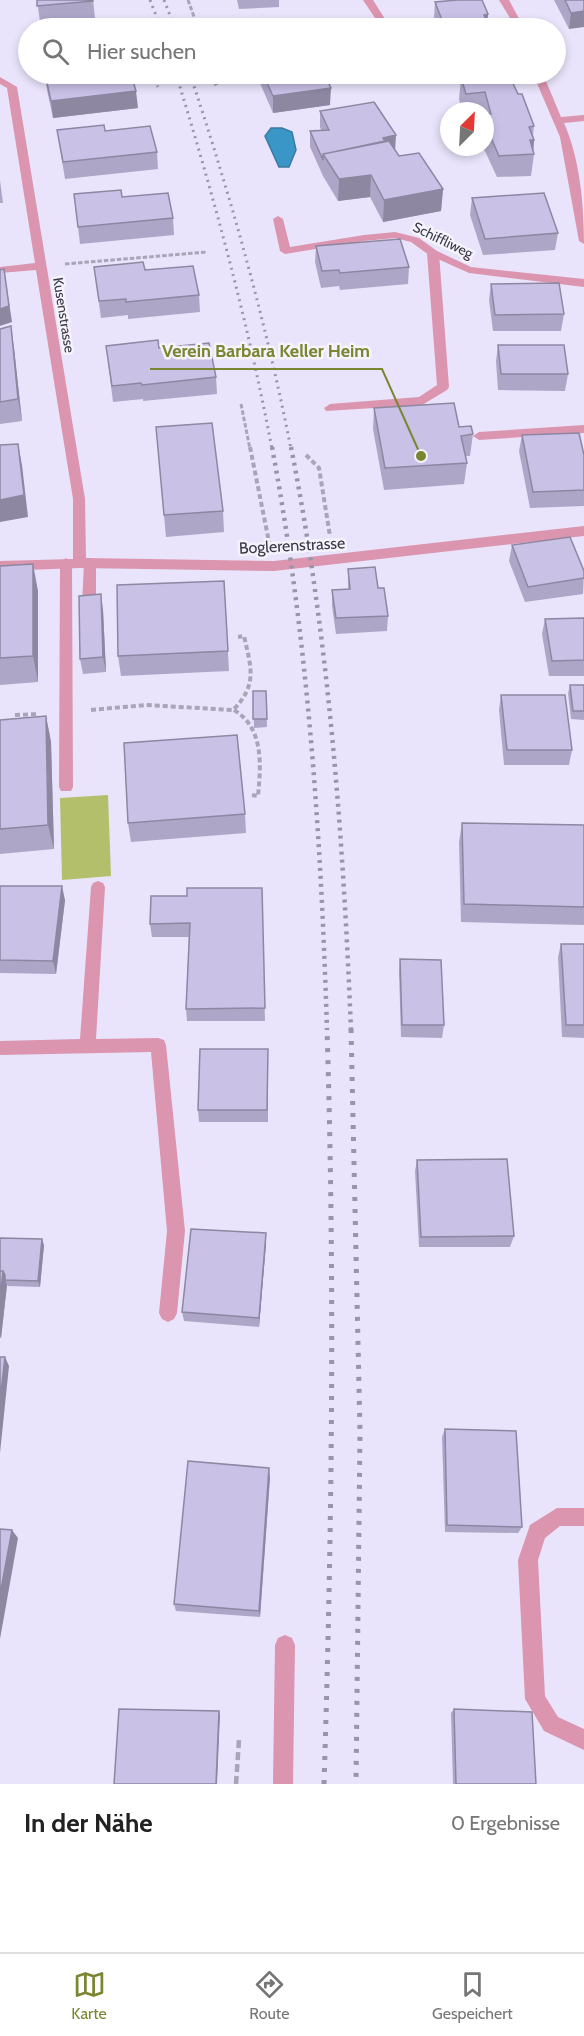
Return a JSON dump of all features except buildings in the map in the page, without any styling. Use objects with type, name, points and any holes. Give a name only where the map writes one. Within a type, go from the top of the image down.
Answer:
[{"type":"street","points":[[368,0],[379,18]]},
{"type":"street","points":[[504,0],[514,18]]},
{"type":"street","name":"Kusenstrasse","points":[[0,80],[12,87],[79,499],[79,563]]},
{"type":"street","points":[[543,84],[559,120],[567,146],[584,241]]},
{"type":"street","points":[[559,120],[584,118]]},
{"type":"street","name":"Schiffliweg","points":[[278,219],[285,251],[395,235],[415,240],[433,254],[469,270],[584,283]]},
{"type":"street","points":[[330,408],[423,401],[443,387],[433,254]]},
{"type":"street","points":[[0,270],[40,266]]},
{"type":"street","points":[[479,436],[584,429]]},
{"type":"street","name":"Boglerenstrasse","points":[[0,566],[79,563],[273,566],[584,531]]},
{"type":"street","points":[[79,563],[89,605]]},
{"type":"street","points":[[66,787],[66,712],[79,563]]},
{"type":"street","points":[[88,1046],[98,887]]},
{"type":"street","points":[[0,1048],[158,1045],[176,1231],[168,1313]]},
{"type":"street","points":[[584,1517],[557,1517],[537,1532],[528,1560],[535,1699],[551,1724],[584,1740]]},
{"type":"street","points":[[283,1784],[285,1645]]},
{"type":"path","points":[[188,0],[194,18]]},
{"type":"path","points":[[40,266],[207,252]]},
{"type":"path","points":[[241,404],[273,566]]},
{"type":"path","points":[[306,455],[319,468],[333,560]]},
{"type":"path","points":[[233,710],[245,700],[251,688],[252,673],[243,636],[238,637]]},
{"type":"path","points":[[15,715],[146,705],[233,710],[242,713],[258,743],[260,772],[258,796],[252,795]]},
{"type":"path","points":[[236,1784],[239,1740]]},
{"type":"green space","points":[[108,795],[111,876],[62,880],[60,798]]},
{"type":"water","points":[[271,128],[282,128],[292,132],[296,150],[289,167],[279,167],[265,136]]},
{"type":"railway","points":[[150,0],[157,18]]},
{"type":"railway","points":[[164,0],[171,18]]},
{"type":"railway","points":[[179,84],[229,260],[272,449]]},
{"type":"railway","points":[[193,84],[220,167],[246,260],[291,449]]},
{"type":"railway","points":[[272,447],[295,592],[311,738],[321,884],[327,1030]]},
{"type":"railway","points":[[291,447],[325,665],[339,811],[351,1030]]},
{"type":"railway","points":[[324,1784],[332,1406],[327,1029]]},
{"type":"railway","points":[[351,1029],[360,1432],[356,1784]]},
{"type":"place","name":"Verein Barbara Keller Heim","points":[[421,456]]}]
